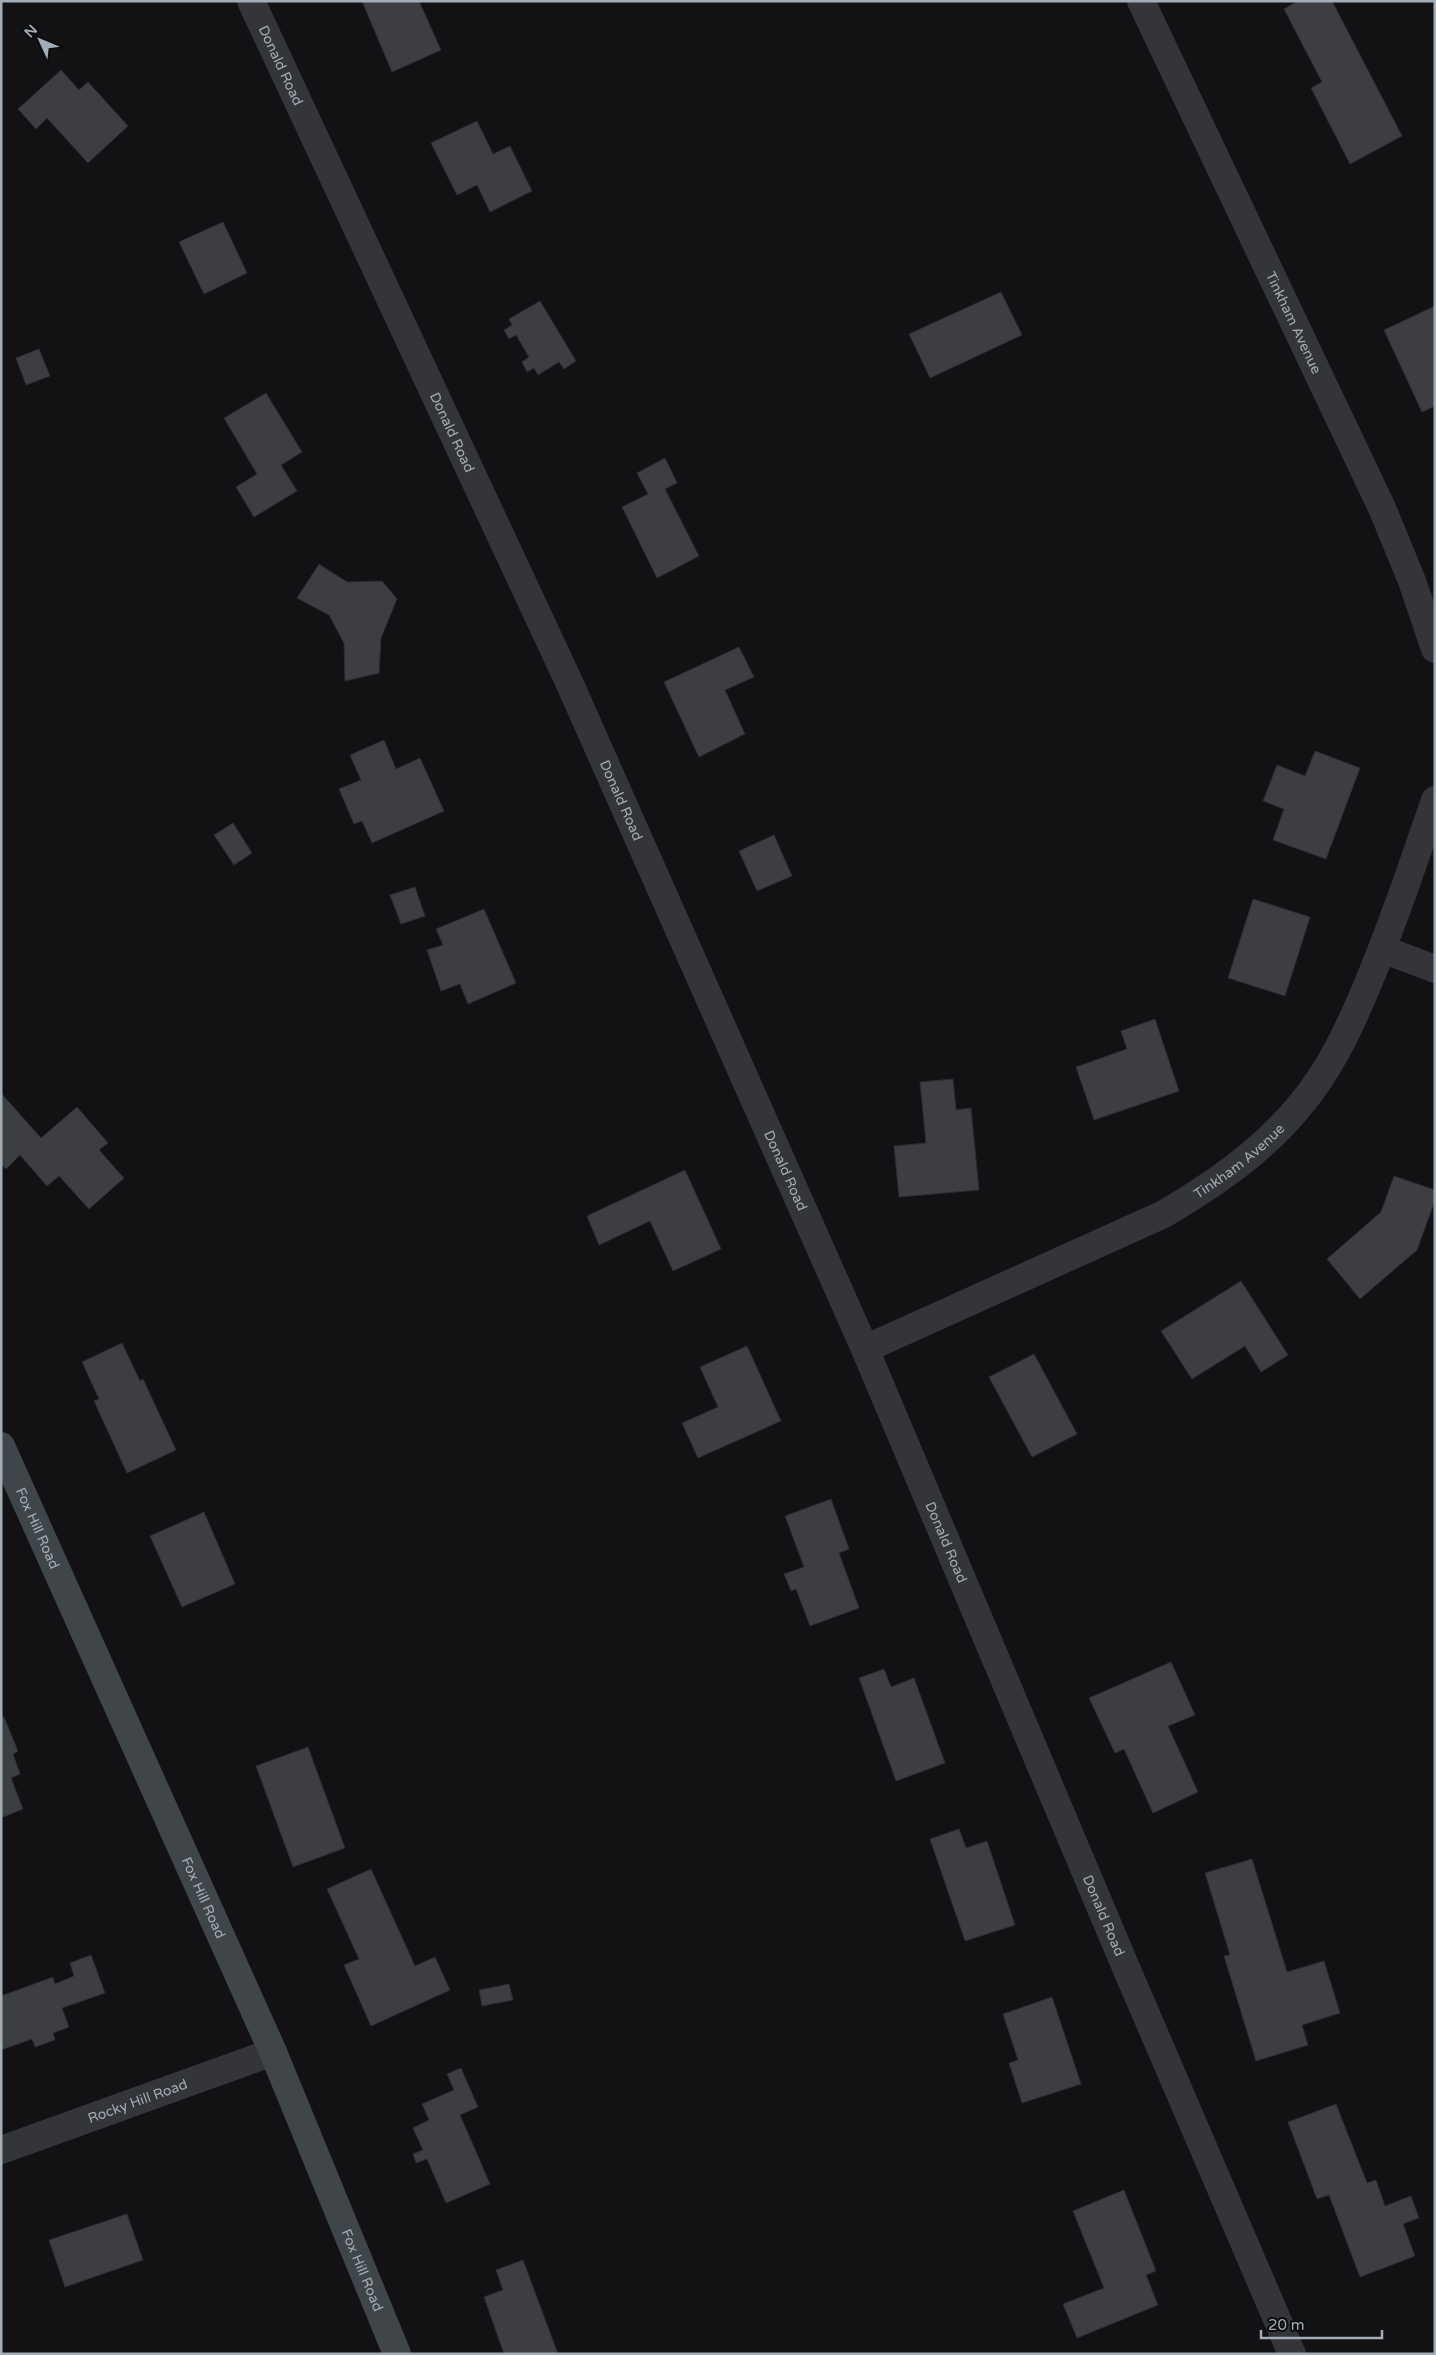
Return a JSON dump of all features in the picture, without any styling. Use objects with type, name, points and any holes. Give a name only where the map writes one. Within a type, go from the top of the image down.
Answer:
[{"type":"street","name":"Donald Road","points":[[251,1],[569,682],[865,1349],[1124,1963],[1292,2354]]},
{"type":"street","name":"Tinkham Avenue","points":[[1141,1],[1382,508],[1412,581],[1435,649]]},
{"type":"street","name":"Tinkham Avenue","points":[[865,1349],[1164,1214],[1208,1188],[1251,1155],[1298,1108],[1323,1075],[1346,1036],[1407,885],[1435,800]]},
{"type":"street","points":[[1382,949],[1435,969]]},
{"type":"street","name":"Fox Hill Road","points":[[1,1446],[273,2052],[397,2354]]},
{"type":"street","name":"Rocky Hill Road","points":[[1,2150],[273,2052]]},
{"type":"building","points":[[362,1],[419,1],[441,50],[392,72]]},
{"type":"building","points":[[1298,1],[1332,1],[1402,136],[1350,164],[1311,88],[1322,82],[1284,9]]},
{"type":"building","points":[[61,70],[79,90],[88,82],[128,126],[88,163],[47,118],[36,129],[18,109]]},
{"type":"building","points":[[477,121],[493,154],[510,146],[532,191],[490,212],[477,185],[457,195],[431,143]]},
{"type":"building","points":[[223,222],[247,273],[204,294],[179,242]]},
{"type":"building","points":[[1001,292],[1022,335],[930,378],[909,334]]},
{"type":"building","points":[[540,301],[576,361],[564,369],[559,362],[538,375],[534,368],[527,372],[522,362],[529,357],[516,335],[509,339],[504,330],[512,325],[509,319]]},
{"type":"building","points":[[1435,306],[1435,406],[1422,412],[1384,330]]},
{"type":"building","points":[[39,349],[50,376],[26,385],[16,358]]},
{"type":"building","points":[[266,393],[302,452],[281,465],[297,491],[254,517],[236,487],[257,474],[224,418]]},
{"type":"building","points":[[665,458],[677,483],[665,489],[699,556],[657,578],[622,507],[648,494],[637,473]]},
{"type":"building","points":[[319,564],[347,582],[382,581],[397,599],[381,638],[379,673],[345,681],[344,643],[329,615],[297,598]]},
{"type":"building","points":[[739,647],[754,677],[725,690],[745,734],[699,757],[664,682]]},
{"type":"building","points":[[384,740],[396,769],[420,758],[444,811],[372,843],[362,821],[354,824],[339,789],[361,780],[350,755]]},
{"type":"building","points":[[1315,751],[1360,768],[1326,859],[1273,840],[1284,809],[1263,801],[1277,765],[1305,776]]},
{"type":"building","points":[[233,823],[252,853],[234,865],[214,835]]},
{"type":"building","points":[[774,835],[792,876],[757,891],[739,851]]},
{"type":"building","points":[[415,887],[425,916],[401,924],[390,895]]},
{"type":"building","points":[[1253,899],[1310,917],[1285,996],[1228,978]]},
{"type":"building","points":[[484,909],[516,983],[468,1004],[460,984],[441,991],[427,950],[443,945],[436,929]]},
{"type":"building","points":[[1155,1019],[1179,1091],[1094,1120],[1076,1067],[1127,1049],[1121,1031]]},
{"type":"building","points":[[953,1079],[956,1110],[971,1108],[979,1190],[899,1197],[894,1146],[926,1143],[920,1082]]},
{"type":"building","points":[[1,1093],[41,1138],[77,1107],[108,1143],[99,1150],[124,1178],[89,1209],[59,1176],[47,1186],[20,1155],[6,1169],[1,1164]]},
{"type":"building","points":[[685,1170],[721,1249],[673,1271],[650,1221],[599,1245],[587,1216]]},
{"type":"building","points":[[1394,1176],[1435,1190],[1435,1200],[1417,1250],[1360,1299],[1327,1259],[1381,1212]]},
{"type":"building","points":[[1241,1281],[1288,1355],[1261,1372],[1245,1346],[1192,1379],[1161,1331]]},
{"type":"building","points":[[122,1343],[140,1381],[143,1379],[176,1450],[127,1473],[94,1401],[99,1399],[82,1362]]},
{"type":"building","points":[[747,1346],[781,1421],[698,1458],[682,1423],[718,1407],[700,1367]]},
{"type":"building","points":[[1034,1354],[1077,1434],[1032,1457],[989,1377]]},
{"type":"building","points":[[831,1499],[849,1549],[839,1553],[859,1608],[810,1626],[796,1589],[791,1591],[784,1574],[804,1567],[785,1516]]},
{"type":"building","points":[[204,1512],[235,1584],[182,1607],[150,1536]]},
{"type":"building","points":[[1171,1662],[1195,1715],[1168,1726],[1198,1792],[1153,1813],[1124,1749],[1115,1753],[1089,1698]]},
{"type":"building","points":[[884,1669],[891,1687],[914,1678],[945,1763],[896,1781],[859,1678]]},
{"type":"building","points":[[4,1717],[18,1751],[13,1754],[20,1774],[11,1778],[23,1809],[1,1818],[1,1718]]},
{"type":"building","points":[[308,1747],[345,1848],[293,1867],[256,1766]]},
{"type":"building","points":[[959,1829],[966,1848],[987,1841],[1015,1925],[965,1941],[930,1839]]},
{"type":"building","points":[[1252,1859],[1287,1972],[1324,1961],[1340,2013],[1302,2025],[1308,2045],[1256,2061],[1224,1956],[1230,1955],[1205,1873]]},
{"type":"building","points":[[371,1869],[415,1966],[435,1957],[450,1990],[371,2026],[344,1965],[359,1959],[327,1889]]},
{"type":"building","points":[[91,1955],[105,1993],[62,2008],[69,2027],[53,2033],[55,2040],[35,2047],[32,2039],[1,2050],[1,1996],[53,1977],[55,1984],[74,1976],[70,1963]]},
{"type":"building","points":[[509,1984],[513,2000],[482,2006],[479,1990]]},
{"type":"building","points":[[1052,1997],[1081,2084],[1022,2103],[1009,2063],[1018,2060],[1003,2014]]},
{"type":"building","points":[[461,2068],[478,2107],[460,2115],[490,2184],[446,2203],[427,2159],[416,2163],[413,2154],[423,2150],[413,2128],[429,2120],[422,2104],[454,2090],[447,2074]]},
{"type":"building","points":[[1336,2104],[1367,2183],[1376,2180],[1385,2206],[1411,2196],[1419,2218],[1403,2224],[1415,2256],[1360,2277],[1329,2195],[1317,2199],[1288,2122]]},
{"type":"building","points":[[1124,2190],[1156,2271],[1146,2275],[1158,2305],[1077,2338],[1063,2304],[1104,2288],[1073,2211]]},
{"type":"building","points":[[127,2214],[143,2260],[65,2287],[49,2240]]},
{"type":"building","points":[[523,2260],[558,2354],[504,2354],[484,2297],[503,2290],[496,2270]]}]
